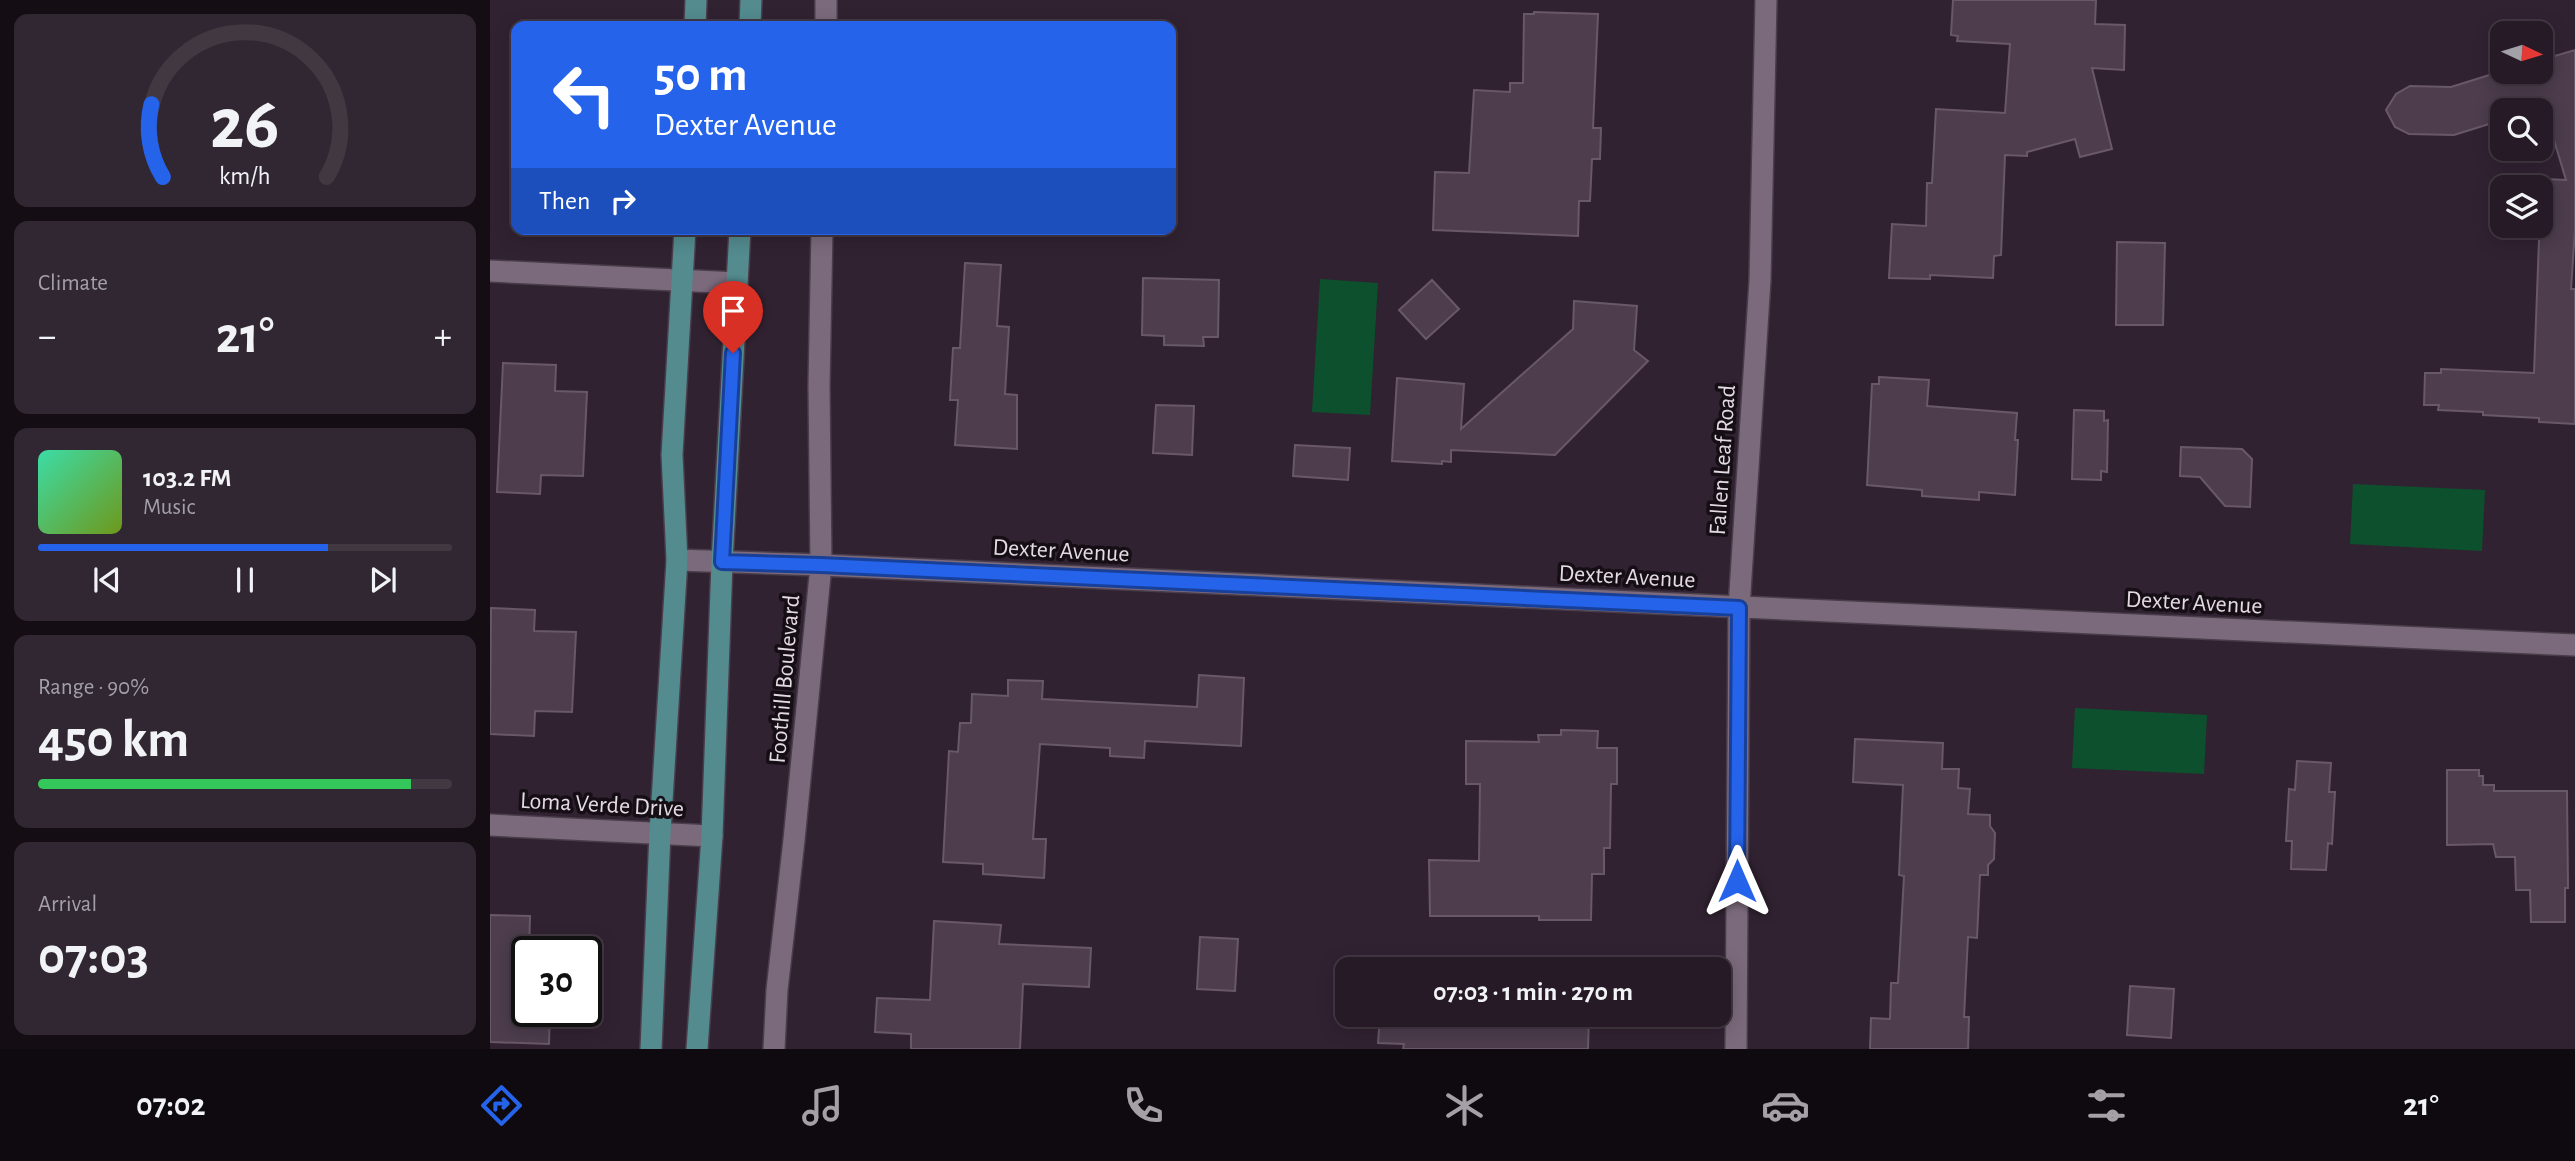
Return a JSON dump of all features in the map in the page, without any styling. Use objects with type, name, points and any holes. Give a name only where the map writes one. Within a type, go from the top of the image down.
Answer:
[{"type":"main road","points":[[695,21],[696,0]]},
{"type":"main road","points":[[750,21],[751,0]]},
{"type":"main road","points":[[651,1049],[660,833],[677,560],[672,455],[685,235]]},
{"type":"main road","points":[[697,1049],[712,836],[722,562],[740,235]]},
{"type":"street","points":[[826,0],[826,21]]},
{"type":"street","name":"Fallen Leaf Road","points":[[1736,1049],[1739,608],[1760,280],[1766,0]]},
{"type":"street","name":"Foothill Boulevard","points":[[774,1049],[776,990],[794,840],[821,565],[819,386],[822,235]]},
{"type":"street","points":[[490,271],[737,283]]},
{"type":"street","name":"Dexter Avenue","points":[[677,560],[2575,645]]},
{"type":"street","name":"Loma Verde Drive","points":[[490,825],[712,836]]},
{"type":"green space","points":[[1320,279],[1378,283],[1370,415],[1312,412]]},
{"type":"green space","points":[[2353,484],[2485,490],[2482,551],[2350,544]]},
{"type":"green space","points":[[2075,708],[2207,715],[2204,774],[2072,768]]},
{"type":"building","points":[[1953,0],[2096,0],[2095,24],[2125,25],[2124,70],[2092,68],[2112,149],[2080,157],[2075,139],[2027,152],[2027,156],[2005,155],[2001,255],[1994,256],[1993,278],[1930,275],[1930,279],[1889,278],[1892,224],[1926,226],[1927,183],[1932,183],[1936,109],[2005,113],[2010,44],[1957,41],[1958,36],[1951,35]]},
{"type":"building","points":[[1524,14],[1598,14],[1593,128],[1601,128],[1600,159],[1592,159],[1590,201],[1579,201],[1578,236],[1433,230],[1435,172],[1469,173],[1474,90],[1510,92],[1510,83],[1523,83]]},
{"type":"building","points":[[2575,50],[2575,229],[2571,289],[2575,289],[2575,424],[2539,422],[2539,418],[2483,415],[2483,412],[2438,410],[2439,405],[2424,405],[2425,373],[2441,373],[2441,369],[2534,373],[2539,238],[2553,238],[2553,179],[2566,180],[2553,137],[2553,98],[2490,98],[2490,124],[2454,135],[2409,134],[2395,127],[2386,110],[2396,94],[2410,86],[2451,87],[2490,75],[2490,84],[2553,84],[2553,56]]},
{"type":"building","points":[[2117,242],[2165,243],[2163,325],[2116,325]]},
{"type":"building","points":[[965,263],[1001,265],[997,326],[1009,327],[1005,394],[1017,395],[1017,449],[955,445],[958,400],[950,400],[953,348],[960,348]]},
{"type":"building","points":[[1143,278],[1219,280],[1218,337],[1203,337],[1204,346],[1164,345],[1164,336],[1142,335]]},
{"type":"building","points":[[1432,280],[1459,309],[1426,339],[1399,310]]},
{"type":"building","points":[[1574,301],[1637,306],[1634,350],[1648,361],[1555,455],[1451,450],[1451,462],[1442,461],[1442,464],[1392,461],[1397,378],[1464,384],[1461,429],[1573,329]]},
{"type":"building","points":[[503,363],[556,365],[555,391],[587,392],[583,476],[541,475],[540,494],[497,492]]},
{"type":"building","points":[[1879,377],[1929,380],[1927,406],[2017,413],[2015,495],[1979,492],[1979,500],[1922,496],[1922,490],[1867,485],[1872,384],[1879,384]]},
{"type":"building","points":[[1156,405],[1194,406],[1192,455],[1153,453]]},
{"type":"building","points":[[2074,410],[2104,411],[2104,421],[2108,420],[2107,472],[2101,471],[2101,480],[2072,479]]},
{"type":"building","points":[[1295,445],[1350,448],[1348,480],[1293,476]]},
{"type":"building","points":[[2181,447],[2242,449],[2252,459],[2250,507],[2225,506],[2200,477],[2180,476]]},
{"type":"building","points":[[491,608],[535,610],[534,631],[576,632],[572,712],[535,711],[534,736],[490,734]]},
{"type":"building","points":[[1199,675],[1244,678],[1241,746],[1145,741],[1144,758],[1110,756],[1110,748],[1040,744],[1033,839],[1046,839],[1044,878],[983,874],[983,864],[943,862],[949,751],[958,752],[960,723],[971,723],[972,694],[1008,696],[1008,680],[1043,681],[1042,699],[1197,707]]},
{"type":"building","points":[[1561,730],[1598,731],[1597,748],[1617,748],[1617,784],[1611,784],[1610,848],[1604,848],[1604,874],[1592,874],[1591,920],[1539,920],[1539,916],[1430,916],[1429,860],[1479,861],[1480,784],[1466,784],[1466,741],[1539,742],[1538,735],[1561,735]]},
{"type":"building","points":[[1855,739],[1943,743],[1942,769],[1959,769],[1958,788],[1970,789],[1968,814],[1990,815],[1990,826],[1995,833],[1994,859],[1988,865],[1988,875],[1980,875],[1977,938],[1968,937],[1964,1017],[1969,1017],[1968,1049],[1870,1049],[1871,1018],[1890,1019],[1891,983],[1898,983],[1904,876],[1899,875],[1903,785],[1853,782]]},
{"type":"building","points":[[2297,761],[2331,763],[2329,792],[2335,792],[2332,844],[2328,843],[2326,870],[2291,869],[2292,841],[2286,841],[2289,789],[2295,790]]},
{"type":"building","points":[[2447,770],[2479,770],[2479,776],[2483,776],[2483,785],[2494,785],[2494,791],[2567,791],[2568,888],[2565,888],[2565,922],[2531,922],[2530,890],[2516,890],[2515,857],[2496,857],[2493,844],[2447,845]]},
{"type":"building","points":[[490,915],[530,916],[529,936],[511,936],[511,1027],[550,1027],[549,1044],[490,1042]]},
{"type":"building","points":[[934,921],[1001,925],[999,944],[1091,948],[1089,987],[1023,984],[1020,1049],[911,1049],[911,1034],[875,1032],[877,998],[930,1000]]},
{"type":"building","points":[[1200,937],[1238,939],[1235,991],[1197,989]]},
{"type":"building","points":[[2130,986],[2174,989],[2171,1038],[2127,1035]]},
{"type":"building","points":[[1379,1027],[1589,1027],[1588,1049],[1403,1049],[1404,1044],[1378,1043]]},
{"type":"route","points":[[733,353],[722,562],[1739,608],[1737,881]]}]
